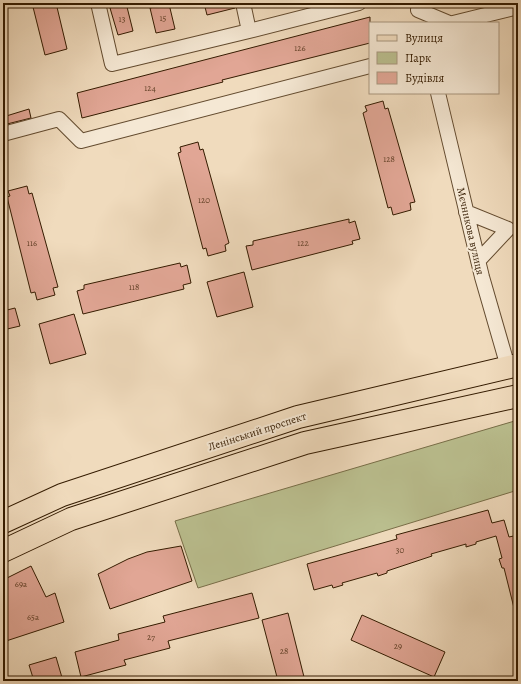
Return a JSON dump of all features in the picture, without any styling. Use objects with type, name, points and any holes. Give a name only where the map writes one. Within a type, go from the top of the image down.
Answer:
[{"type":"main road","name":"Ленінський проспект","points":[[3,522],[62,495],[298,417],[513,366]]},
{"type":"main road","points":[[3,551],[71,519],[305,443],[518,396]]},
{"type":"street","points":[[98,3],[112,64],[359,3]]},
{"type":"street","points":[[243,3],[249,31]]},
{"type":"street","points":[[457,22],[518,7]]},
{"type":"street","points":[[418,12],[446,22]]},
{"type":"street","points":[[3,134],[59,119],[81,141],[369,66]]},
{"type":"street","name":"Мєчникова вулиця","points":[[438,94],[478,261],[513,366]]},
{"type":"street","points":[[466,212],[513,228],[478,261]]},
{"type":"green space","points":[[518,420],[518,490],[198,588],[175,521]]},
{"type":"building","points":[[32,3],[56,3],[67,49],[45,55]]},
{"type":"building","points":[[126,3],[133,31],[118,35],[110,8]]},
{"type":"building","points":[[204,3],[235,3],[235,8],[207,15]]},
{"type":"building","points":[[169,4],[175,29],[156,33],[150,8]]},
{"type":"building","points":[[370,17],[369,43],[222,80],[223,82],[82,118],[77,93]]},
{"type":"building","points":[[383,101],[385,109],[388,108],[415,202],[410,203],[411,210],[393,215],[391,207],[388,208],[363,113],[367,111],[365,106]]},
{"type":"building","points":[[29,109],[31,118],[3,125],[3,117]]},
{"type":"building","points":[[198,142],[200,150],[203,149],[229,243],[225,245],[226,251],[208,256],[206,248],[203,249],[178,153],[181,152],[180,147]]},
{"type":"building","points":[[27,186],[29,194],[32,193],[58,287],[53,288],[55,295],[37,300],[35,292],[31,293],[7,197],[10,196],[8,191]]},
{"type":"building","points":[[349,219],[349,223],[355,221],[360,239],[352,241],[353,244],[252,270],[246,246],[253,245],[253,241]]},
{"type":"building","points":[[180,263],[181,267],[187,265],[191,283],[183,285],[184,289],[83,314],[77,291],[84,289],[84,285]]},
{"type":"building","points":[[244,272],[253,307],[217,317],[207,282]]},
{"type":"building","points":[[15,308],[20,326],[3,330],[3,311]]},
{"type":"building","points":[[74,314],[86,354],[50,364],[39,324]]},
{"type":"building","points":[[488,510],[492,523],[504,520],[509,537],[518,535],[518,607],[514,608],[504,568],[502,568],[499,559],[502,558],[496,536],[476,542],[476,544],[466,547],[466,544],[431,554],[432,556],[387,571],[387,573],[378,576],[377,573],[342,583],[343,585],[333,588],[332,585],[314,590],[307,564],[397,539],[396,535]]},
{"type":"building","points":[[181,546],[192,581],[110,609],[98,574],[128,559],[147,552]]},
{"type":"building","points":[[31,566],[46,597],[55,593],[64,622],[3,642],[3,580]]},
{"type":"building","points":[[252,593],[259,618],[168,641],[170,648],[124,660],[126,665],[81,677],[75,652],[119,640],[118,634],[165,622],[163,616]]},
{"type":"building","points":[[288,613],[305,681],[278,681],[262,620]]},
{"type":"building","points":[[362,615],[445,652],[434,677],[351,640]]},
{"type":"building","points":[[56,657],[63,681],[34,681],[29,665]]}]
